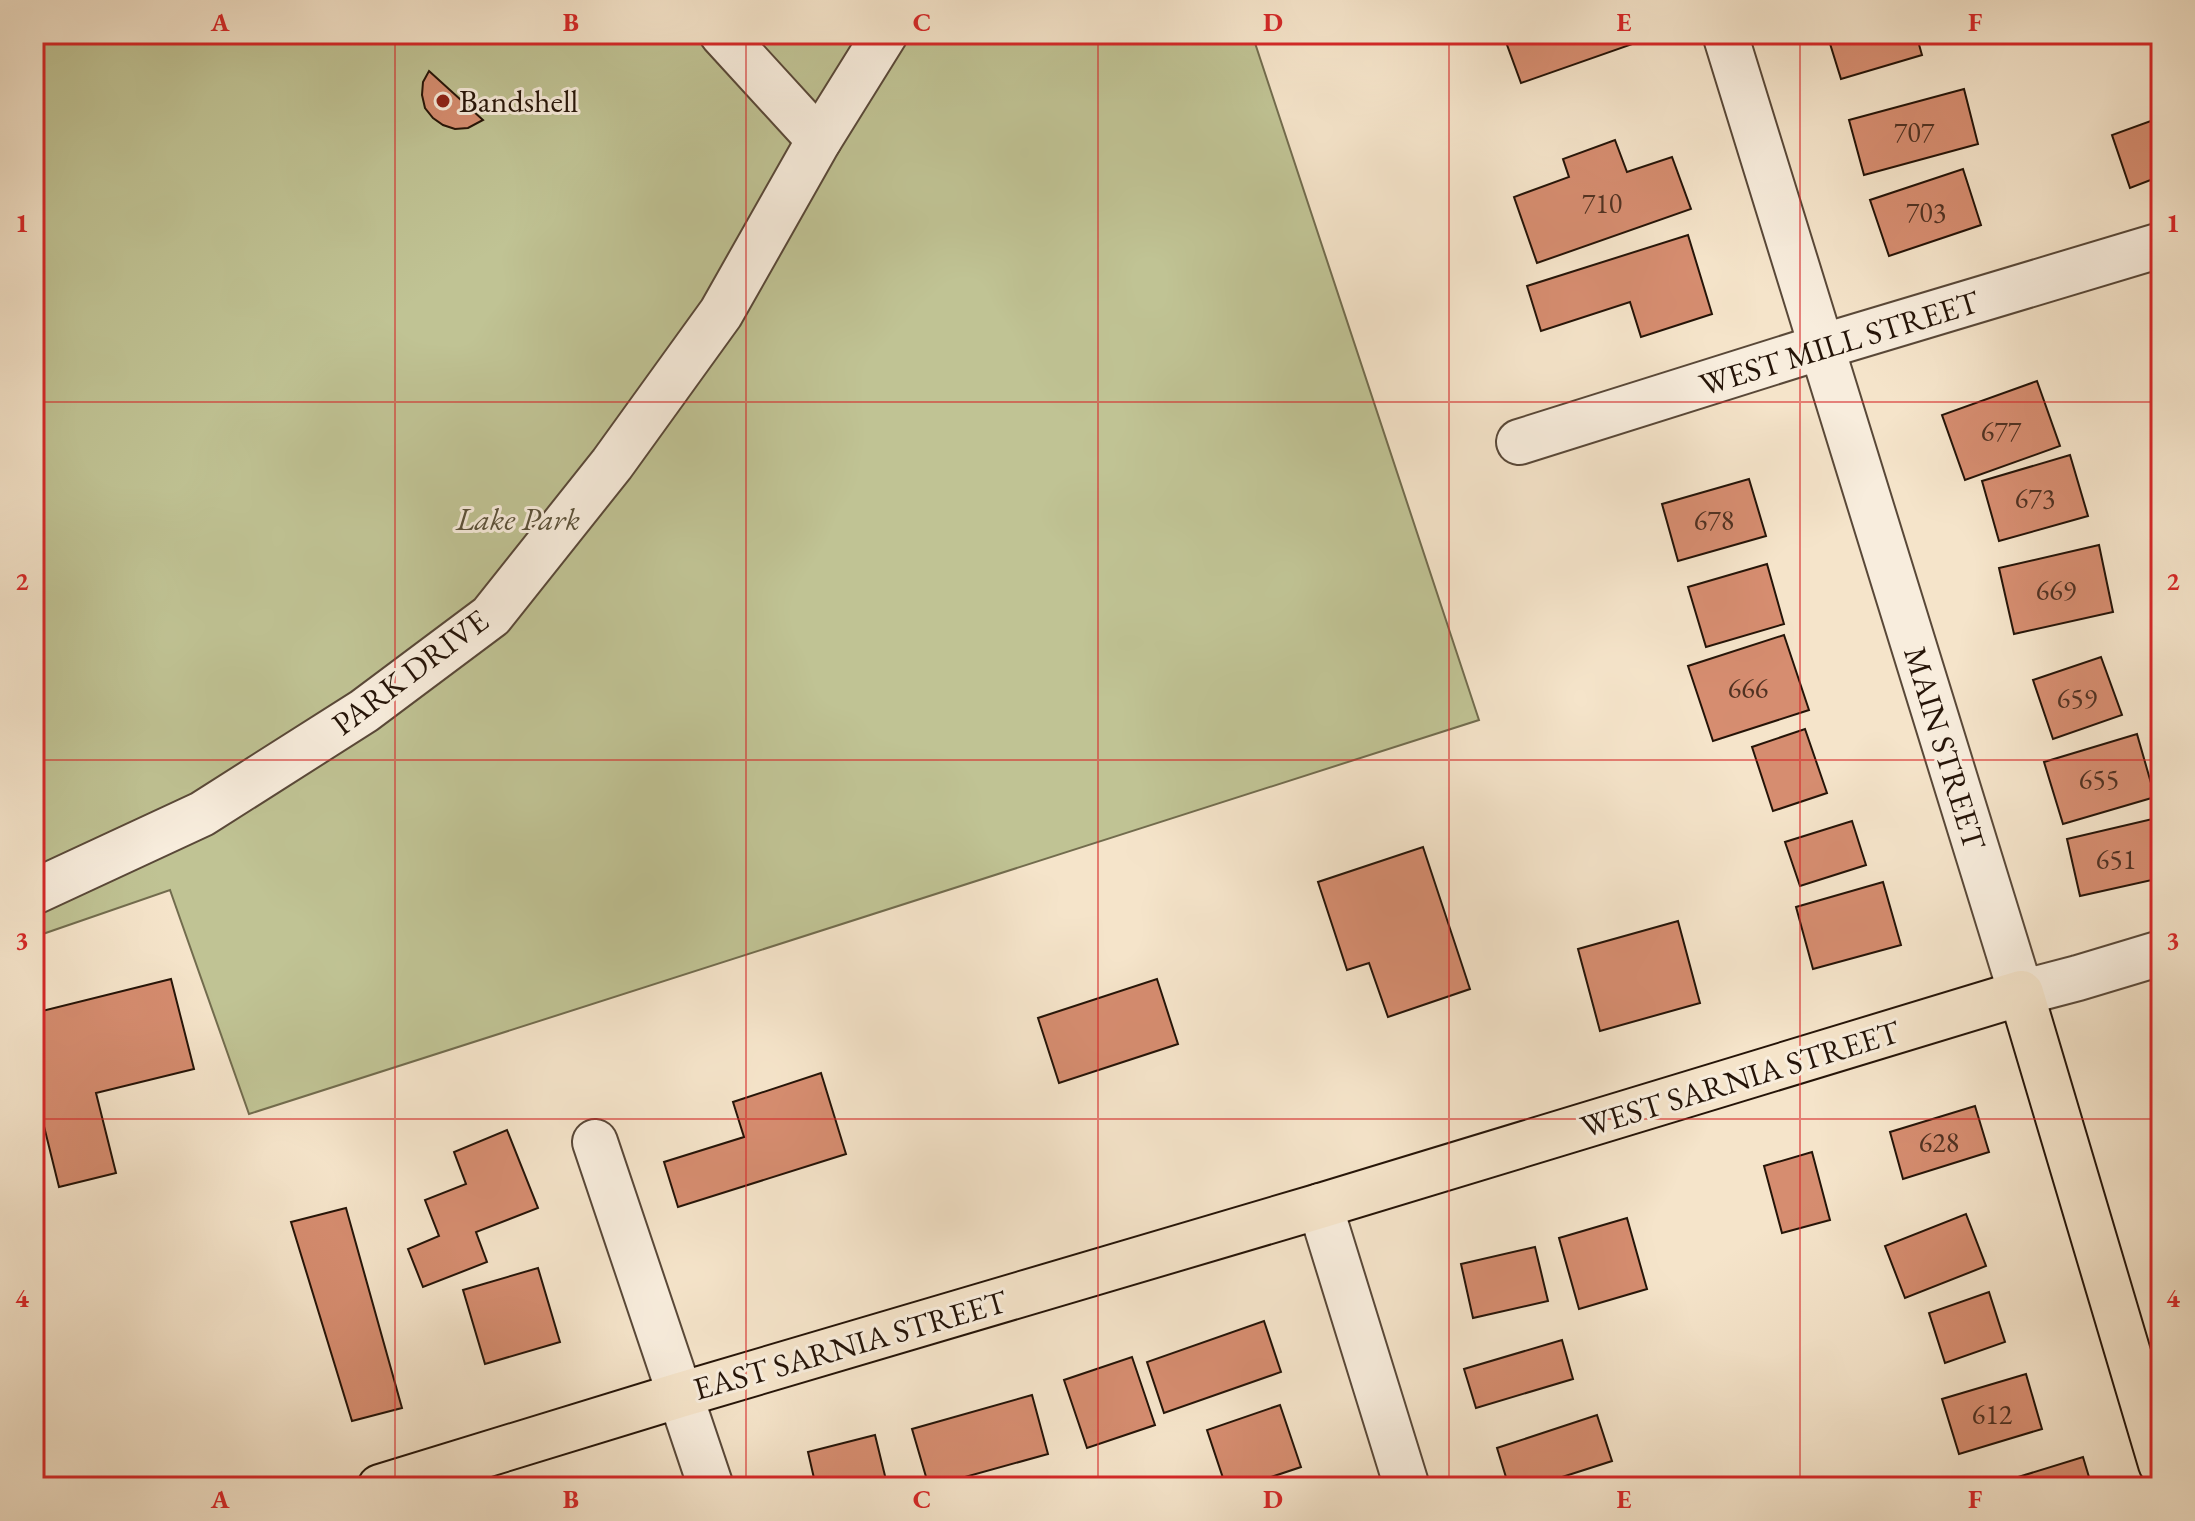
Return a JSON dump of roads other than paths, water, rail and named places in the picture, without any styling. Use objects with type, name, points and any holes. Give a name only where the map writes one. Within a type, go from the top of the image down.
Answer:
[{"type":"main road","name":"WEST SARNIA STREET","points":[[1320,1206],[2021,993]]},
{"type":"main road","name":"MAIN STREET","points":[[2021,993],[2161,1464]]},
{"type":"main road","name":"EAST SARNIA STREET","points":[[380,1487],[1320,1206]]},
{"type":"street","points":[[722,34],[819,140]]},
{"type":"street","name":"PARK DRIVE","points":[[34,892],[202,814],[364,711],[491,616],[612,464],[721,313],[819,140],[885,34]]},
{"type":"street","name":"MAIN STREET","points":[[1725,34],[2021,993]]},
{"type":"street","name":"WEST MILL STREET","points":[[1519,442],[2161,245]]},
{"type":"street","name":"WEST SARNIA STREET","points":[[2021,993],[2161,953]]},
{"type":"street","points":[[595,1142],[711,1487]]},
{"type":"street","points":[[1320,1206],[1407,1487]]},
{"type":"place","name":"Bandshell","points":[[443,101]]},
{"type":"park label","name":"Lake Park","points":[[518,519]]}]
